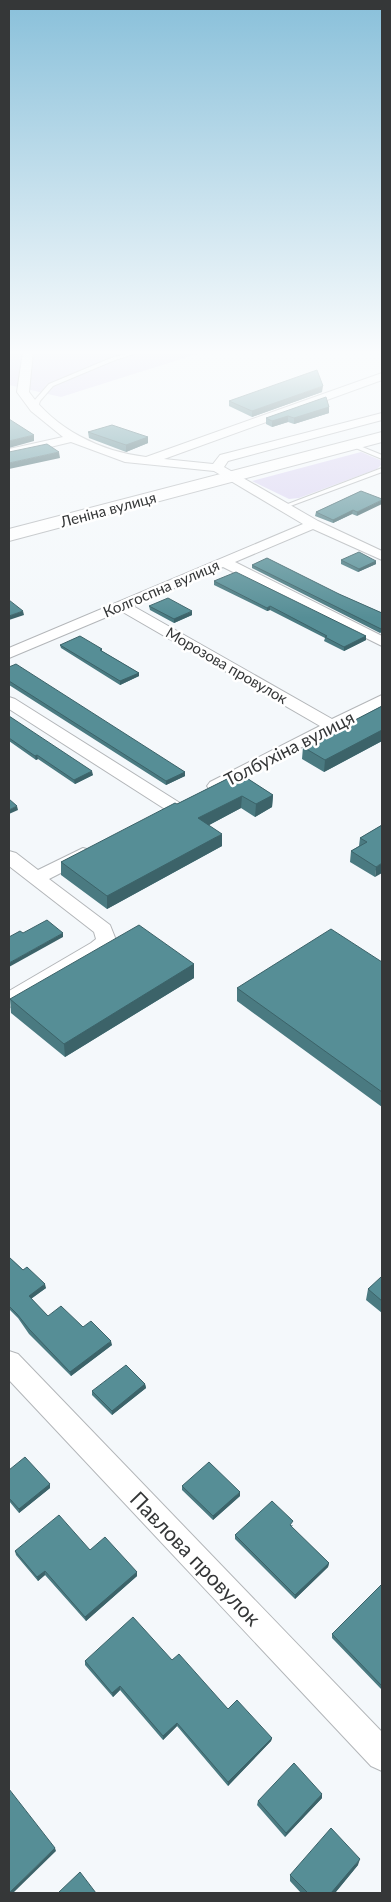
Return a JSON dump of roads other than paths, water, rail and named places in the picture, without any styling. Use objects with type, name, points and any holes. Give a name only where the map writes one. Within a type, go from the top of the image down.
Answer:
[{"type":"main road","name":"Леніна вулиця","points":[[9,535],[224,472],[368,441]]},
{"type":"street","points":[[9,453],[60,441]]},
{"type":"street","points":[[79,441],[125,458],[224,472]]},
{"type":"street","points":[[145,461],[203,441]]},
{"type":"street","points":[[224,472],[224,458],[289,441]]},
{"type":"street","points":[[188,446],[224,472],[283,507],[313,524],[382,556]]},
{"type":"street","name":"Колгоспна вулиця","points":[[9,652],[313,524]]},
{"type":"street","points":[[223,562],[382,642]]},
{"type":"street","name":"Морозова провулок","points":[[122,605],[332,726]]},
{"type":"street","name":"Толбухіна вулиця","points":[[157,816],[382,700]]},
{"type":"street","points":[[9,702],[174,807]]},
{"type":"street","points":[[36,878],[97,847]]},
{"type":"street","points":[[9,857],[103,929],[106,940],[98,948],[9,1000]]},
{"type":"street","name":"Павлова провулок","points":[[9,1362],[382,1755]]},
{"type":"lane","points":[[353,445],[382,457]]},
{"type":"lane","points":[[283,507],[382,470]]}]
